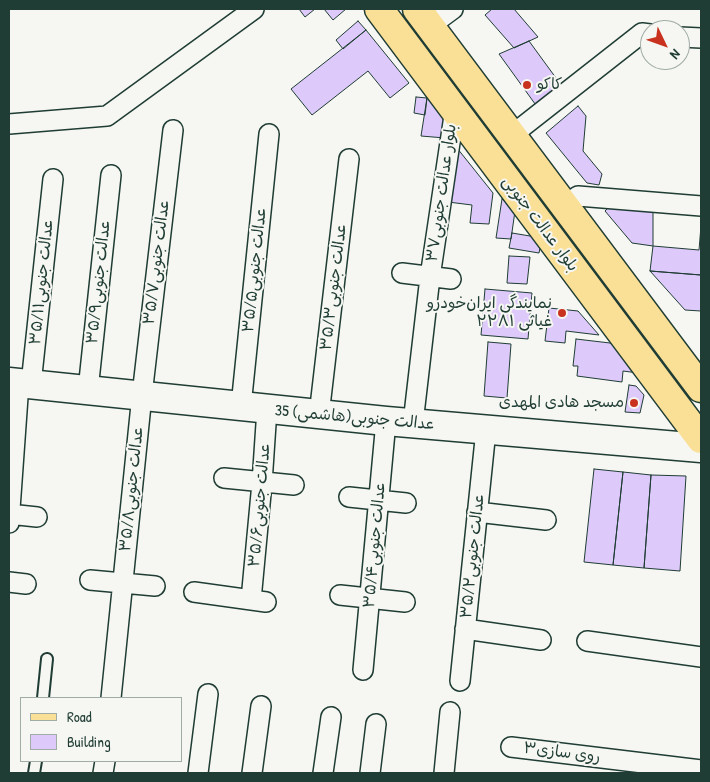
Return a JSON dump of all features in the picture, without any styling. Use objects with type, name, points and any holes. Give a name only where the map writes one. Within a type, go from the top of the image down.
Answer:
[{"type":"main road","name":"بلوار عدالت جنوبی","points":[[379,9],[701,439]]},
{"type":"main road","name":"بلوار عدالت جنوبی","points":[[423,17],[701,388]]},
{"type":"main road","points":[[643,361],[666,343]]},
{"type":"street","points":[[9,124],[107,116],[254,9]]},
{"type":"street","points":[[423,17],[452,9]]},
{"type":"street","points":[[512,136],[640,39]]},
{"type":"street","name":"بلوار عدالت جنوبی۳۷","points":[[400,422],[430,277],[455,109]]},
{"type":"street","name":"عدالت جنوبی۳۵/۷","points":[[142,395],[173,130]]},
{"type":"street","name":"عدالت جنوبی۳۵/۵","points":[[241,406],[268,134]]},
{"type":"street","name":"عدالت جنوبی۳۵/۳","points":[[319,415],[349,159]]},
{"type":"street","name":"عدالت جنوبی۳۵/۹","points":[[88,390],[110,175]]},
{"type":"street","name":"عدالت جنوبی۳۵/۱۱","points":[[9,524],[19,383],[53,179]]},
{"type":"street","points":[[564,206],[578,196],[701,206]]},
{"type":"street","points":[[402,272],[451,279]]},
{"type":"street","name":"35 عدالت جنوبی(هاشمی)","points":[[19,383],[319,415],[701,448]]},
{"type":"street","name":"عدالت جنوبی۳۵/۸","points":[[111,697],[142,395]]},
{"type":"street","name":"عدالت جنوبی۳۵/۶","points":[[194,592],[258,601],[262,483],[267,409]]},
{"type":"street","name":"عدالت جنوبی۳۵/۴","points":[[363,670],[379,500],[400,422]]},
{"type":"street","name":"عدالت جنوبی۳۵/۲","points":[[460,681],[486,430]]},
{"type":"street","points":[[224,478],[294,486]]},
{"type":"street","points":[[349,497],[406,502]]},
{"type":"street","points":[[478,512],[546,520]]},
{"type":"street","points":[[9,515],[37,517]]},
{"type":"street","points":[[90,580],[155,586]]},
{"type":"street","points":[[340,595],[405,602]]},
{"type":"street","points":[[465,629],[541,640]]},
{"type":"street","points":[[587,641],[701,657]]},
{"type":"street","points":[[198,773],[208,694]]},
{"type":"street","points":[[252,773],[262,706]]},
{"type":"street","points":[[444,773],[450,712]]},
{"type":"street","points":[[323,773],[332,717]]},
{"type":"street","points":[[370,773],[376,724]]},
{"type":"street","name":"روی سازی۳","points":[[511,747],[701,770]]},
{"type":"lane","points":[[43,697],[47,659]]},
{"type":"building","points":[[299,9],[315,9],[305,17]]},
{"type":"building","points":[[324,9],[346,9],[333,20]]},
{"type":"building","points":[[492,9],[514,9],[538,37],[514,48],[485,15]]},
{"type":"building","points":[[358,21],[366,30],[343,49],[336,40]]},
{"type":"building","points":[[366,30],[409,83],[390,98],[368,71],[312,115],[291,89]]},
{"type":"building","points":[[529,41],[564,89],[538,108],[499,54]]},
{"type":"building","points":[[416,97],[427,98],[425,115],[414,113]]},
{"type":"building","points":[[427,98],[447,121],[445,138],[421,136]]},
{"type":"building","points":[[578,106],[586,116],[583,151],[602,174],[599,185],[587,183],[546,133]]},
{"type":"building","points":[[457,148],[493,193],[489,224],[470,223],[472,205],[448,202]]},
{"type":"building","points":[[502,199],[515,211],[511,239],[496,238]]},
{"type":"building","points":[[614,206],[653,210],[653,246],[632,243],[605,211]]},
{"type":"building","points":[[701,226],[701,275],[650,271],[653,246],[699,250]]},
{"type":"building","points":[[512,233],[542,238],[539,253],[509,248]]},
{"type":"building","points":[[509,256],[530,257],[527,284],[507,283]]},
{"type":"building","points":[[650,271],[701,275],[701,311],[685,310]]},
{"type":"building","points":[[485,289],[532,293],[528,339],[481,335]]},
{"type":"building","points":[[549,308],[578,311],[599,335],[566,331],[565,343],[545,341]]},
{"type":"building","points":[[576,339],[627,345],[646,374],[623,371],[622,382],[577,376],[578,366],[573,366]]},
{"type":"building","points":[[488,342],[511,344],[507,398],[484,396]]},
{"type":"building","name":"مسجد هادی المهدی","points":[[629,385],[636,386],[644,395],[640,413],[625,412]]},
{"type":"building","points":[[594,469],[623,472],[613,565],[584,562]]},
{"type":"building","points":[[623,472],[651,475],[644,568],[613,565]]},
{"type":"building","points":[[651,475],[686,476],[680,571],[644,568]]},
{"type":"place","name":"کاکو","points":[[527,85]]},
{"type":"place","name":"نمایندگی ایران‌خودرو غیاثی ۲۲۸۱","points":[[562,313]]},
{"type":"place","name":"مسجد هادی المهدی","points":[[634,403]]}]
